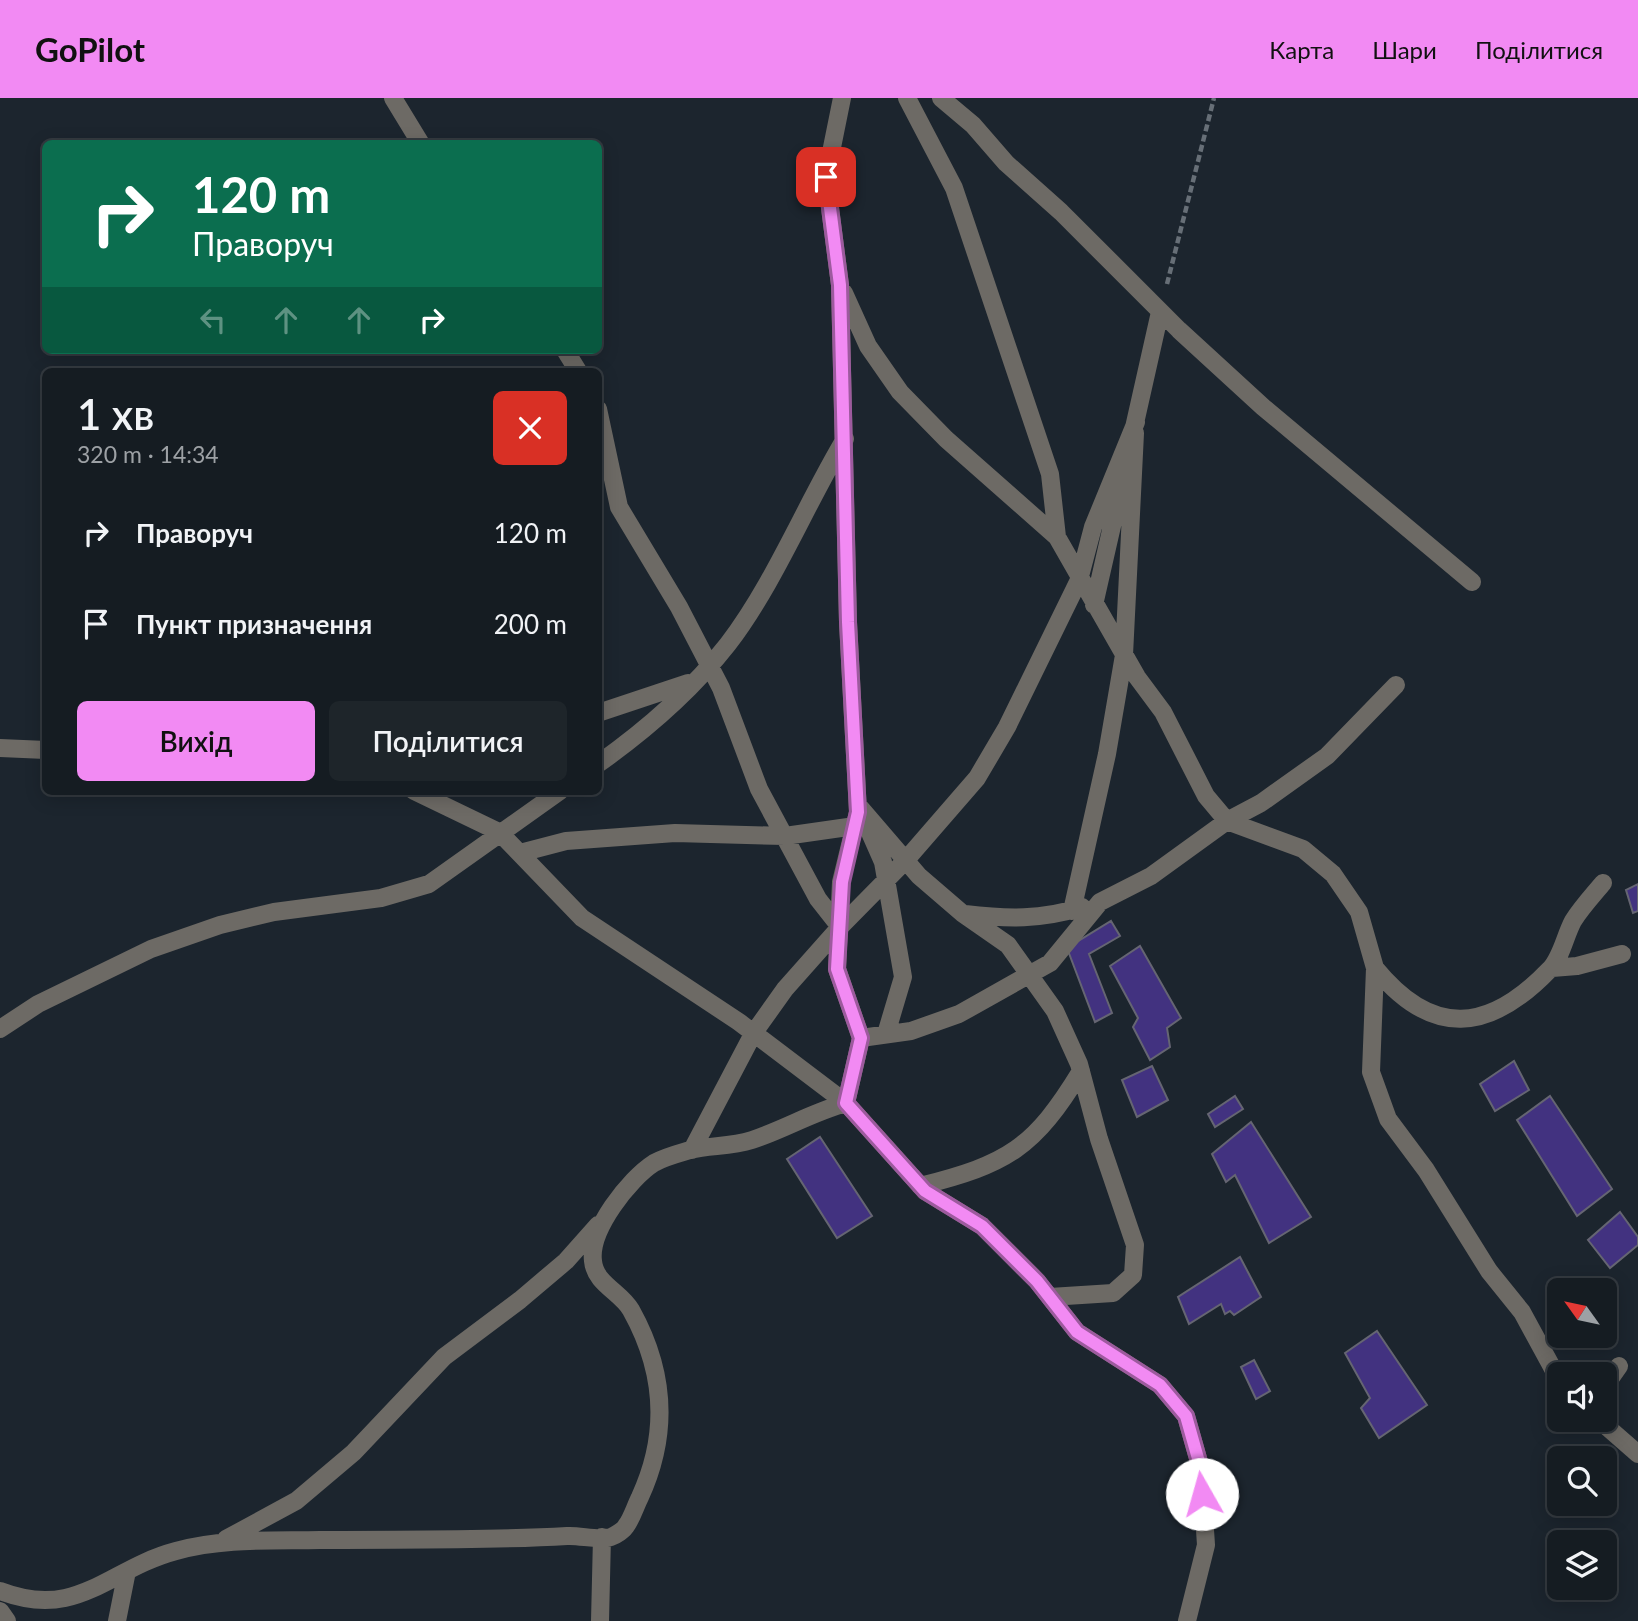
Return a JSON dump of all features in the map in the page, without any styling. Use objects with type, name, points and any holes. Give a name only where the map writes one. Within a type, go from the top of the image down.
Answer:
[{"type":"street","points":[[393,98],[419,140]]},
{"type":"street","points":[[842,98],[826,177],[840,285],[848,622],[858,805],[842,882],[837,969],[861,1038],[846,1103]]},
{"type":"street","points":[[907,98],[959,200],[1050,474],[1057,537],[1094,606],[1163,712],[1206,796],[1227,821],[1303,849],[1333,874],[1359,912],[1375,968],[1371,1072],[1388,1119],[1426,1170],[1489,1271],[1522,1312],[1549,1362]]},
{"type":"street","points":[[941,98],[973,125],[1006,163],[1061,212],[1160,312],[1263,407],[1472,582]]},
{"type":"street","points":[[840,285],[868,346],[900,392],[946,439],[1057,537]]},
{"type":"street","points":[[1094,606],[1160,312]]},
{"type":"street","points":[[692,1150],[753,1034],[785,989],[840,927],[905,861],[977,778],[1007,727],[1079,580],[1093,527],[1136,422]]},
{"type":"street","points":[[1072,911],[1107,754],[1124,655],[1136,422]]},
{"type":"street","points":[[602,428],[619,507],[680,607],[721,688],[759,789],[818,899],[840,927]]},
{"type":"street","points":[[602,761],[656,720],[729,642],[845,438]]},
{"type":"street","points":[[602,712],[696,679]]},
{"type":"street","points":[[962,913],[1013,920],[1051,916],[1100,902],[1151,876],[1227,821],[1261,803],[1327,756],[1396,685]]},
{"type":"street","points":[[0,748],[42,750]]},
{"type":"street","points":[[422,795],[499,832],[582,918],[753,1034],[846,1103],[920,1186],[982,1226],[1050,1297],[1077,1332],[1160,1385],[1186,1416],[1201,1469],[1206,1545],[1187,1621]]},
{"type":"street","points":[[0,1029],[38,1004],[151,949],[209,929],[274,912],[381,898],[429,884],[554,795]]},
{"type":"street","points":[[858,805],[905,861],[962,913],[1009,945],[1055,1011],[1081,1071],[1099,1139],[1135,1245],[1133,1275],[1113,1293],[1050,1297]]},
{"type":"street","points":[[858,805],[883,862],[904,976],[886,1034]]},
{"type":"street","points":[[520,853],[566,841],[675,832],[785,836],[855,826]]},
{"type":"street","points":[[1375,968],[1391,988],[1419,1010],[1449,1020],[1483,1018],[1552,968],[1574,919],[1603,883]]},
{"type":"street","points":[[861,1038],[911,1031],[959,1014],[1050,963],[1100,902]]},
{"type":"street","points":[[1552,968],[1577,966],[1622,954]]},
{"type":"street","points":[[920,1186],[991,1164],[1028,1143],[1055,1113],[1081,1071]]},
{"type":"street","points":[[223,1541],[296,1500],[354,1452],[444,1357],[520,1300],[566,1261],[654,1163],[692,1150],[719,1149],[752,1140],[816,1111],[846,1103]]},
{"type":"street","points":[[0,1591],[33,1602],[63,1603],[101,1588],[144,1560],[223,1541],[610,1538],[625,1529],[648,1479],[660,1436],[659,1393],[648,1348],[629,1306],[604,1284],[593,1263],[594,1241],[601,1222]]},
{"type":"street","points":[[1613,1432],[1638,1454]]},
{"type":"street","points":[[600,1621],[602,1537]]},
{"type":"street","points":[[117,1621],[127,1571]]},
{"type":"street","points":[[0,1611],[7,1621]]},
{"type":"path","points":[[1160,312],[1213,98]]},
{"type":"building","points":[[1638,884],[1638,911],[1633,913],[1626,890]]},
{"type":"building","points":[[1111,921],[1120,936],[1089,954],[1112,1013],[1095,1022],[1067,948]]},
{"type":"building","points":[[1140,946],[1181,1018],[1167,1028],[1170,1047],[1150,1060],[1133,1027],[1138,1018],[1110,966]]},
{"type":"building","points":[[1514,1061],[1529,1090],[1495,1111],[1480,1084]]},
{"type":"building","points":[[1152,1066],[1168,1100],[1137,1117],[1122,1080]]},
{"type":"building","points":[[1235,1096],[1243,1109],[1215,1127],[1208,1114]]},
{"type":"building","points":[[1550,1096],[1612,1189],[1577,1216],[1517,1120]]},
{"type":"building","points":[[1251,1122],[1311,1217],[1269,1243],[1235,1175],[1226,1182],[1212,1154]]},
{"type":"building","points":[[820,1137],[872,1216],[837,1238],[787,1159]]},
{"type":"building","points":[[1620,1212],[1638,1237],[1638,1245],[1610,1268],[1588,1240]]},
{"type":"building","points":[[1240,1257],[1261,1297],[1234,1315],[1230,1311],[1225,1314],[1221,1304],[1189,1324],[1178,1297]]},
{"type":"building","points":[[1377,1331],[1427,1405],[1379,1438],[1361,1408],[1370,1398],[1345,1353]]},
{"type":"building","points":[[1254,1360],[1270,1391],[1256,1399],[1241,1367]]},
{"type":"route","points":[[826,177],[840,285],[848,622],[858,812],[842,882],[837,969],[861,1038],[846,1103],[925,1191],[982,1226],[1037,1281],[1077,1332],[1160,1385],[1186,1416],[1201,1469],[1202,1494]]}]
